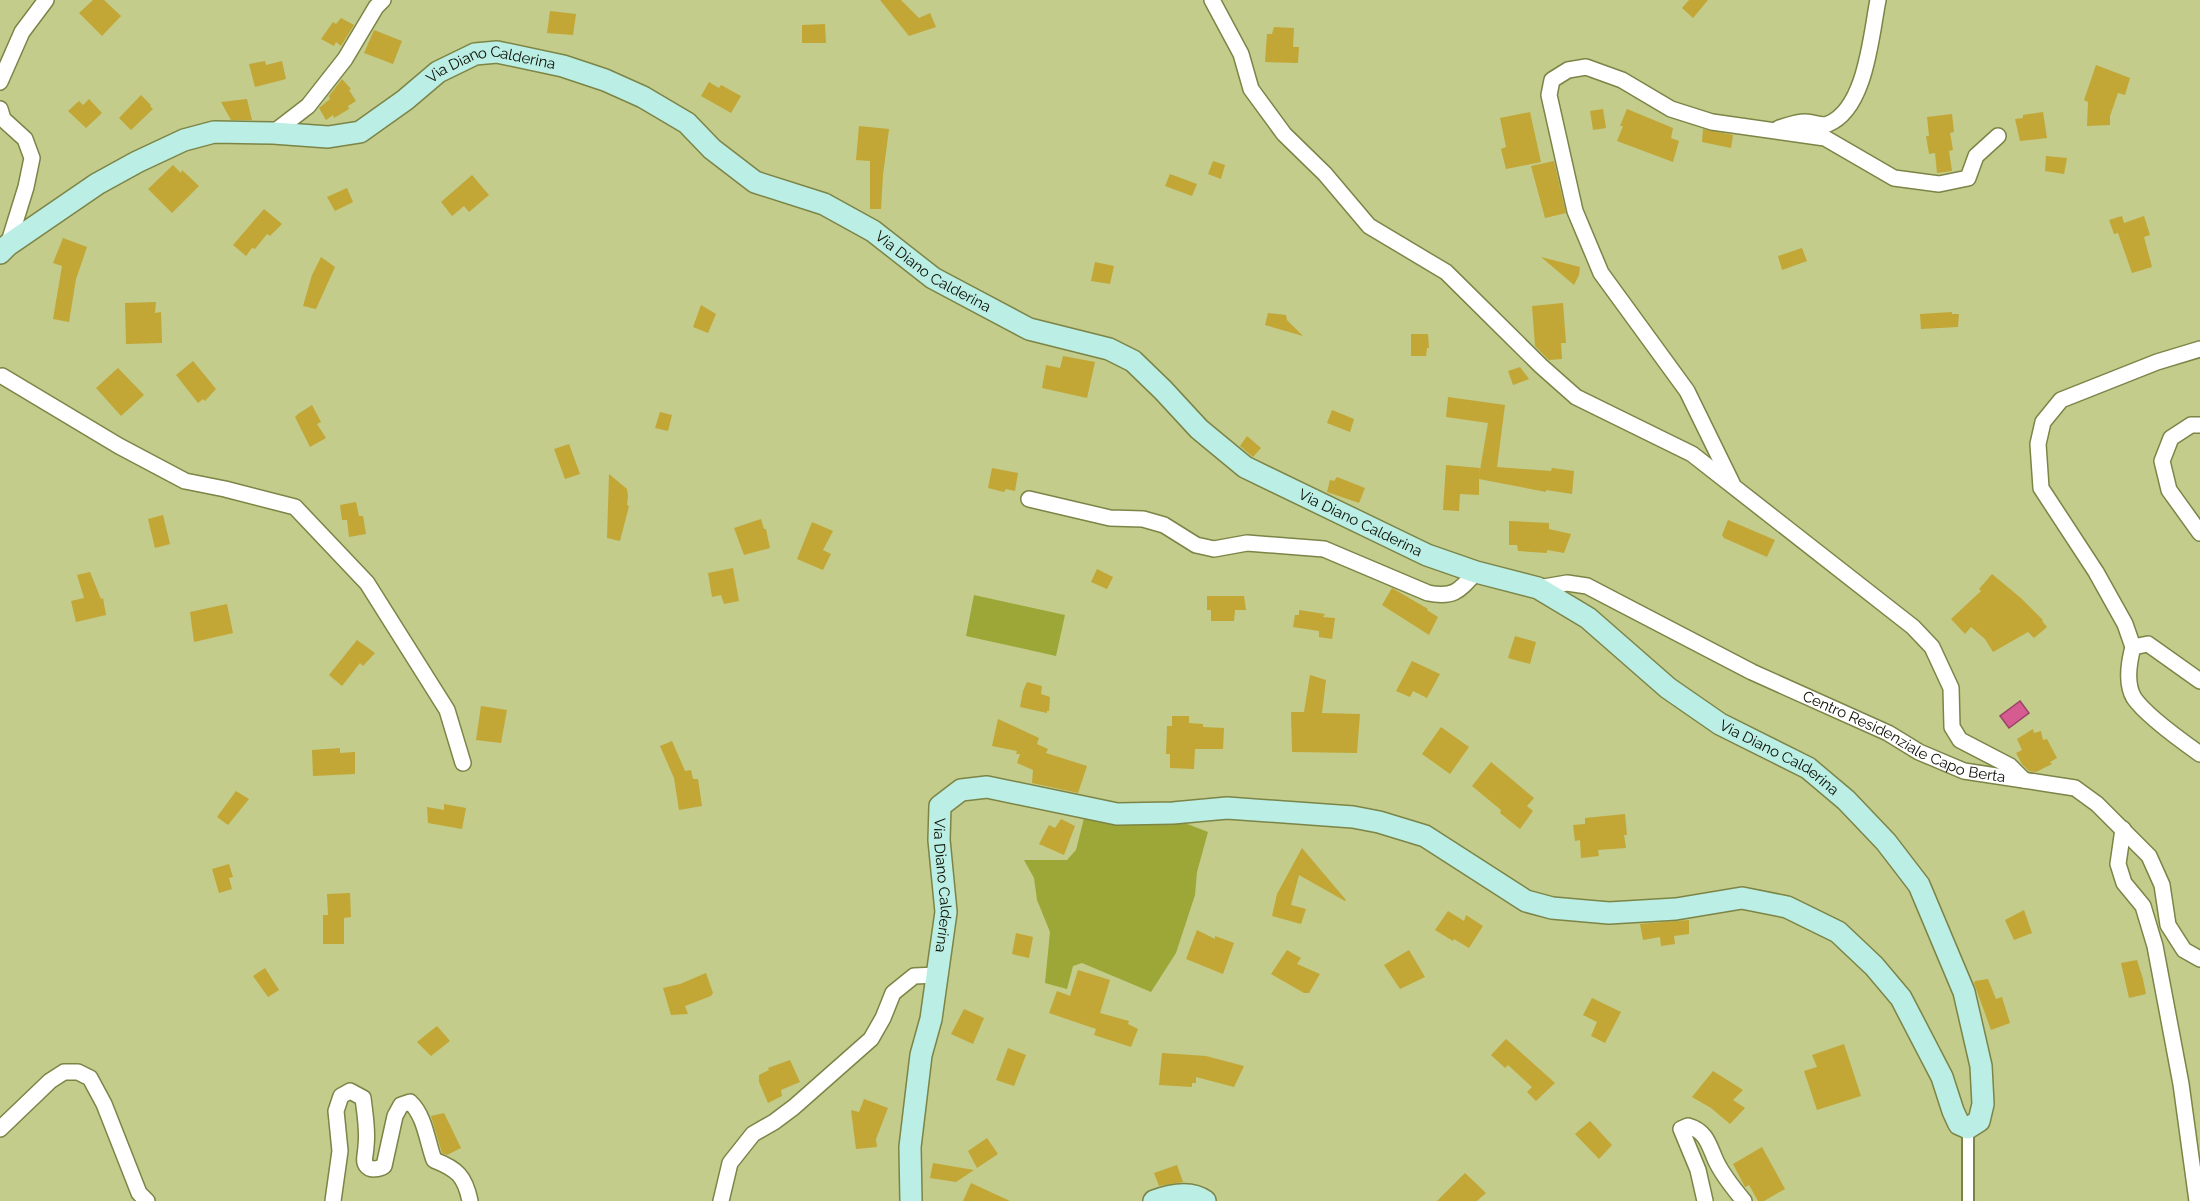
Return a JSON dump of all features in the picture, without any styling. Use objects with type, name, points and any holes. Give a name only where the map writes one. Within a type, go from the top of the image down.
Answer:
[{"type":"main road","name":"Via Diano Calderina","points":[[3,248],[97,184],[184,140],[214,132],[328,137],[360,132],[405,100],[438,72],[475,54],[497,52],[563,66],[605,80],[687,123],[712,149],[755,182],[824,204],[873,231],[933,278],[1029,329],[1109,349],[1133,361],[1199,429],[1245,467],[1427,555],[1476,572],[1538,588],[1588,618],[1668,688],[1720,723],[1808,768],[1846,800],[1886,842],[1920,885],[1964,992],[1981,1066],[1983,1104],[1979,1121],[1968,1128],[1959,1124],[1942,1077],[1901,998],[1874,966],[1838,932],[1787,907],[1742,898],[1676,909],[1609,913],[1552,908],[1526,901],[1425,836],[1379,822],[1353,817],[1227,808],[1173,813],[1117,814],[987,787],[960,790],[940,806],[939,840],[946,912],[931,1019],[921,1055],[910,1147],[912,1201]]},
{"type":"main road","points":[[1154,1201],[1173,1194],[1199,1197],[1205,1201]]},
{"type":"street","points":[[0,82],[22,32],[46,0]]},
{"type":"street","points":[[273,133],[308,106],[345,59],[376,7],[383,0]]},
{"type":"street","points":[[1212,0],[1241,54],[1251,89],[1284,134],[1325,174],[1369,226],[1446,272],[1541,366],[1576,396],[1692,454],[1913,627],[1932,647],[1951,688],[1952,727],[1960,740],[2010,766],[2024,780]]},
{"type":"street","points":[[1773,130],[1804,122],[1825,126],[1839,119],[1857,93],[1865,69],[1878,0]]},
{"type":"street","points":[[1734,486],[1687,391],[1601,273],[1575,211],[1549,95],[1552,80],[1568,70],[1586,67],[1622,80],[1671,109],[1712,122],[1825,138],[1894,178],[1938,184],[1968,178],[1976,156],[1998,136]]},
{"type":"street","points":[[0,109],[3,118],[25,139],[32,158],[26,187],[3,248]]},
{"type":"street","points":[[2200,349],[2157,362],[2061,400],[2043,422],[2038,444],[2041,488],[2102,581],[2125,624],[2133,646],[2129,682],[2134,698],[2200,754]]},
{"type":"street","points":[[2,376],[119,446],[185,481],[295,507],[367,583],[447,710],[463,763]]},
{"type":"street","points":[[2200,425],[2191,425],[2172,438],[2162,461],[2169,490],[2200,533]]},
{"type":"street","points":[[1029,499],[1110,518],[1143,519],[1164,525],[1196,545],[1214,549],[1247,543],[1324,549],[1428,593],[1445,596],[1460,590],[1476,572]]},
{"type":"street","name":"Centro Residenziale Capo Berta","points":[[1538,588],[1567,583],[1587,586],[1752,672],[1888,733],[1919,752],[1964,771],[2075,788],[2097,804],[2149,856],[2162,885],[2168,925],[2184,950],[2200,959]]},
{"type":"street","points":[[2133,646],[2148,644],[2200,681]]},
{"type":"street","points":[[2123,829],[2118,864],[2124,884],[2143,906],[2156,946],[2181,1084],[2197,1201]]},
{"type":"street","points":[[721,1201],[730,1162],[753,1134],[794,1107],[871,1039],[883,1018],[892,993],[914,976],[937,975]]},
{"type":"street","points":[[0,1129],[50,1082],[64,1072],[78,1072],[90,1078],[104,1104],[139,1193],[147,1201]]},
{"type":"street","points":[[333,1201],[340,1151],[336,1111],[341,1096],[350,1091],[363,1098],[368,1132],[364,1160],[370,1169],[384,1166],[395,1116],[401,1105],[410,1102],[419,1110],[434,1160],[450,1166],[462,1176],[470,1201]]},
{"type":"street","points":[[1705,1201],[1698,1170],[1681,1129],[1688,1126],[1697,1130],[1710,1143],[1716,1161],[1744,1201]]},
{"type":"street","points":[[1968,1128],[1968,1201]]},
{"type":"green space","points":[[974,595],[1065,615],[1056,656],[966,636]]},
{"type":"green space","points":[[1084,818],[1116,824],[1177,820],[1208,832],[1197,872],[1195,895],[1176,953],[1151,992],[1082,963],[1073,966],[1067,989],[1045,983],[1050,932],[1037,900],[1034,878],[1024,860],[1067,860],[1076,850]]},
{"type":"shaded area","points":[[2020,701],[2029,713],[2009,728],[2000,716]]},
{"type":"building","points":[[93,0],[104,0],[121,16],[102,36],[79,13]]},
{"type":"building","points":[[880,0],[901,0],[919,18],[930,13],[936,27],[909,36]]},
{"type":"building","points":[[1689,0],[1708,0],[1693,18],[1682,8]]},
{"type":"building","points":[[550,11],[576,14],[573,35],[547,33]]},
{"type":"building","points":[[341,18],[354,25],[341,46],[336,42],[334,46],[321,39],[333,22],[336,24]]},
{"type":"building","points":[[825,24],[826,43],[802,43],[802,25]]},
{"type":"building","points":[[1274,27],[1294,28],[1293,47],[1299,47],[1298,63],[1265,62],[1267,34],[1272,34]]},
{"type":"building","points":[[374,30],[402,41],[393,64],[364,53]]},
{"type":"building","points":[[265,61],[266,65],[282,61],[286,79],[255,87],[249,64]]},
{"type":"building","points":[[2096,65],[2130,78],[2125,95],[2118,93],[2110,116],[2110,125],[2087,126],[2088,102],[2084,100]]},
{"type":"building","points":[[342,79],[351,89],[349,90],[356,101],[348,106],[349,109],[326,120],[319,108],[330,99],[329,96]]},
{"type":"building","points":[[709,82],[719,88],[721,85],[741,96],[731,113],[701,96]]},
{"type":"building","points":[[141,95],[153,109],[131,130],[119,118]]},
{"type":"building","points":[[89,99],[102,113],[86,128],[68,111],[79,101],[83,105]]},
{"type":"building","points":[[247,99],[252,120],[231,120],[221,102]]},
{"type":"building","points":[[1603,109],[1606,128],[1593,130],[1590,111]]},
{"type":"building","points":[[1627,109],[1673,128],[1671,138],[1679,141],[1673,162],[1617,141]]},
{"type":"building","points":[[1530,112],[1541,162],[1506,169],[1501,149],[1506,147],[1500,118]]},
{"type":"building","points":[[2043,112],[2047,138],[2020,141],[2015,119],[2023,118],[2023,115]]},
{"type":"building","points":[[1952,114],[1954,132],[1950,133],[1953,150],[1949,151],[1952,171],[1937,173],[1935,153],[1929,154],[1926,136],[1929,136],[1927,117]]},
{"type":"building","points":[[859,126],[889,129],[881,209],[870,209],[870,161],[856,160]]},
{"type":"building","points":[[1703,129],[1733,135],[1731,148],[1702,142]]},
{"type":"building","points":[[2046,156],[2067,158],[2064,174],[2045,171]]},
{"type":"building","points":[[1213,161],[1225,165],[1221,179],[1208,174]]},
{"type":"building","points":[[1554,161],[1566,213],[1545,218],[1531,166]]},
{"type":"building","points":[[173,165],[199,186],[172,213],[148,189]]},
{"type":"building","points":[[1170,174],[1197,184],[1192,196],[1165,186]]},
{"type":"building","points":[[472,175],[489,195],[469,212],[464,206],[452,216],[441,202]]},
{"type":"building","points":[[347,188],[353,202],[335,211],[327,197]]},
{"type":"building","points":[[264,209],[282,224],[270,236],[267,234],[246,256],[233,245]]},
{"type":"building","points":[[2122,216],[2124,223],[2144,216],[2150,235],[2144,237],[2152,267],[2132,273],[2118,233],[2114,234],[2109,220]]},
{"type":"building","points":[[63,238],[87,247],[76,279],[69,322],[53,319],[62,266],[53,263]]},
{"type":"building","points":[[1802,248],[1807,261],[1782,270],[1778,256]]},
{"type":"building","points":[[321,257],[335,267],[316,309],[303,306],[312,275]]},
{"type":"building","points":[[1541,257],[1580,267],[1574,285]]},
{"type":"building","points":[[1095,262],[1114,266],[1110,284],[1091,281]]},
{"type":"building","points":[[156,302],[155,313],[161,312],[162,343],[126,344],[125,303]]},
{"type":"building","points":[[1563,303],[1566,343],[1561,343],[1562,359],[1549,360],[1535,346],[1532,306]]},
{"type":"building","points":[[701,305],[716,314],[708,333],[693,327]]},
{"type":"building","points":[[1952,312],[1952,314],[1959,314],[1958,327],[1921,329],[1920,314]]},
{"type":"building","points":[[1268,313],[1286,315],[1287,320],[1303,336],[1265,325]]},
{"type":"building","points":[[1411,334],[1428,334],[1429,348],[1427,348],[1426,356],[1411,356]]},
{"type":"building","points":[[1063,356],[1095,362],[1087,398],[1042,388],[1046,365],[1060,368]]},
{"type":"building","points":[[193,361],[216,389],[205,401],[203,399],[198,403],[176,375]]},
{"type":"building","points":[[1520,367],[1529,379],[1513,385],[1508,371]]},
{"type":"building","points":[[118,368],[144,395],[121,416],[96,388]]},
{"type":"building","points":[[1448,397],[1505,405],[1497,467],[1551,471],[1552,468],[1574,471],[1572,494],[1546,490],[1546,492],[1479,479],[1479,495],[1460,494],[1459,511],[1443,510],[1446,465],[1480,468],[1479,476],[1488,423],[1446,417]]},
{"type":"building","points":[[312,405],[321,422],[317,424],[326,438],[310,447],[295,417]]},
{"type":"building","points":[[1332,410],[1354,419],[1350,432],[1327,423]]},
{"type":"building","points":[[660,412],[672,415],[668,431],[655,428]]},
{"type":"building","points":[[1247,436],[1261,448],[1253,457],[1240,446]]},
{"type":"building","points":[[569,444],[580,474],[565,479],[554,449]]},
{"type":"building","points":[[992,468],[1018,473],[1015,491],[1006,489],[1004,492],[988,488]]},
{"type":"building","points":[[609,474],[627,489],[627,505],[629,506],[620,541],[607,538]]},
{"type":"building","points":[[1337,477],[1365,488],[1359,503],[1327,492],[1330,480],[1334,481]]},
{"type":"building","points":[[356,502],[359,516],[363,516],[366,534],[349,537],[347,520],[342,520],[340,505]]},
{"type":"building","points":[[163,515],[170,544],[155,548],[148,519]]},
{"type":"building","points":[[761,519],[766,529],[770,548],[744,555],[734,528]]},
{"type":"building","points":[[1728,520],[1775,540],[1767,557],[1724,538],[1722,535]]},
{"type":"building","points":[[1509,521],[1549,523],[1549,529],[1571,534],[1564,553],[1547,550],[1547,553],[1518,551],[1517,545],[1509,545]]},
{"type":"building","points":[[812,522],[833,531],[823,550],[831,554],[823,570],[797,559]]},
{"type":"building","points":[[733,568],[739,601],[724,604],[721,595],[712,597],[708,573]]},
{"type":"building","points":[[1097,569],[1113,577],[1107,589],[1091,582]]},
{"type":"building","points":[[90,572],[101,599],[103,598],[106,615],[76,622],[71,601],[84,598],[77,575]]},
{"type":"building","points":[[1992,574],[2022,599],[2047,627],[2034,638],[2028,632],[1993,652],[1985,639],[1971,627],[1965,634],[1951,619],[1981,591],[1979,589]]},
{"type":"building","points":[[1392,588],[1438,617],[1429,635],[1382,605]]},
{"type":"building","points":[[1207,596],[1244,596],[1246,610],[1235,610],[1234,621],[1211,621],[1211,610],[1207,610]]},
{"type":"building","points":[[227,604],[233,633],[194,642],[190,612]]},
{"type":"building","points":[[1299,610],[1335,618],[1332,639],[1319,637],[1319,631],[1293,627],[1295,615],[1299,615]]},
{"type":"building","points":[[1515,636],[1536,642],[1530,664],[1508,658]]},
{"type":"building","points":[[357,640],[375,653],[363,666],[360,663],[342,686],[329,675]]},
{"type":"building","points":[[1412,661],[1440,674],[1427,698],[1413,691],[1410,697],[1396,691]]},
{"type":"building","points":[[1310,675],[1326,680],[1322,713],[1360,714],[1357,753],[1292,752],[1291,712],[1304,712]]},
{"type":"building","points":[[1027,682],[1042,686],[1041,694],[1050,697],[1047,713],[1020,707]]},
{"type":"building","points":[[481,706],[507,710],[501,743],[476,740]]},
{"type":"building","points":[[1172,716],[1189,716],[1189,723],[1203,724],[1203,727],[1224,728],[1223,749],[1195,749],[1194,769],[1170,768],[1170,754],[1166,754],[1167,726],[1172,726]]},
{"type":"building","points":[[998,719],[1039,738],[1037,744],[1048,749],[1046,753],[1087,766],[1078,793],[1032,783],[1033,770],[1017,763],[1020,754],[1016,754],[1017,751],[992,746]]},
{"type":"building","points":[[1441,727],[1469,747],[1450,774],[1422,754]]},
{"type":"building","points":[[2033,729],[2034,733],[2041,731],[2043,740],[2047,739],[2057,758],[2050,762],[2052,764],[2036,772],[2029,771],[2016,753],[2022,750],[2017,739]]},
{"type":"building","points":[[672,741],[685,771],[691,770],[693,779],[698,779],[702,806],[679,810],[674,778],[660,746]]},
{"type":"building","points":[[340,748],[340,753],[355,752],[355,774],[313,776],[312,750]]},
{"type":"building","points":[[1491,762],[1534,798],[1527,806],[1533,811],[1520,829],[1472,786]]},
{"type":"building","points":[[236,791],[249,799],[228,825],[217,817]]},
{"type":"building","points":[[444,804],[466,808],[462,829],[428,823],[427,807],[444,810]]},
{"type":"building","points":[[1625,814],[1626,848],[1598,850],[1599,856],[1581,858],[1580,840],[1575,841],[1573,825],[1585,824],[1585,818]]},
{"type":"building","points":[[1061,819],[1075,826],[1064,855],[1039,844],[1049,825],[1055,828]]},
{"type":"building","points":[[1302,848],[1346,900],[1299,875],[1291,905],[1306,909],[1301,924],[1272,916],[1277,894]]},
{"type":"building","points":[[229,864],[233,877],[229,878],[232,889],[219,893],[212,869]]},
{"type":"building","points":[[350,893],[351,917],[344,918],[344,944],[323,944],[323,915],[328,915],[327,894]]},
{"type":"building","points":[[2024,910],[2032,933],[2014,940],[2005,920]]},
{"type":"building","points":[[1448,911],[1464,921],[1466,915],[1483,926],[1469,948],[1435,930]]},
{"type":"building","points":[[1689,920],[1689,934],[1674,936],[1675,944],[1661,946],[1660,937],[1643,940],[1640,924]]},
{"type":"building","points":[[1197,930],[1215,939],[1215,936],[1234,943],[1223,974],[1186,959]]},
{"type":"building","points":[[1016,933],[1033,937],[1029,958],[1012,954]]},
{"type":"building","points":[[1287,950],[1301,958],[1297,964],[1320,974],[1309,993],[1304,993],[1271,974]]},
{"type":"building","points":[[1409,950],[1425,977],[1400,989],[1384,965]]},
{"type":"building","points":[[2137,960],[2146,994],[2129,998],[2121,963]]},
{"type":"building","points":[[265,968],[279,990],[268,997],[253,976]]},
{"type":"building","points":[[1078,970],[1110,980],[1100,1013],[1129,1021],[1128,1024],[1138,1029],[1131,1047],[1094,1035],[1096,1029],[1049,1013],[1057,991],[1070,996]]},
{"type":"building","points":[[706,973],[713,993],[711,996],[685,1006],[688,1014],[671,1015],[663,988],[680,984]]},
{"type":"building","points":[[1988,979],[1996,999],[2002,997],[2010,1023],[1991,1030],[1974,983]]},
{"type":"building","points":[[1592,998],[1621,1012],[1605,1043],[1591,1036],[1597,1022],[1583,1015]]},
{"type":"building","points":[[964,1009],[984,1018],[973,1044],[951,1034]]},
{"type":"building","points":[[437,1026],[450,1041],[431,1056],[417,1042]]},
{"type":"building","points":[[1506,1039],[1555,1083],[1536,1101],[1527,1092],[1532,1087],[1508,1065],[1505,1068],[1491,1055]]},
{"type":"building","points":[[1844,1044],[1861,1096],[1817,1110],[1804,1071],[1817,1067],[1812,1055]]},
{"type":"building","points":[[1008,1048],[1026,1055],[1014,1086],[996,1080]]},
{"type":"building","points":[[1162,1053],[1206,1056],[1244,1066],[1234,1087],[1196,1077],[1196,1083],[1192,1083],[1192,1087],[1159,1085]]},
{"type":"building","points":[[790,1060],[800,1082],[781,1090],[782,1096],[768,1103],[759,1082],[759,1075],[769,1070],[768,1068]]},
{"type":"building","points":[[1713,1071],[1743,1090],[1733,1100],[1745,1108],[1730,1124],[1711,1108],[1692,1097]]},
{"type":"building","points":[[864,1099],[888,1108],[876,1139],[877,1147],[856,1149],[851,1110],[859,1112]]},
{"type":"building","points":[[444,1113],[461,1148],[447,1155],[442,1153],[431,1116]]},
{"type":"building","points":[[1590,1121],[1612,1145],[1599,1159],[1575,1134]]},
{"type":"building","points":[[987,1138],[998,1154],[977,1168],[968,1151]]},
{"type":"building","points":[[1762,1147],[1785,1189],[1764,1201],[1758,1201],[1749,1185],[1745,1187],[1733,1164]]},
{"type":"building","points":[[933,1163],[974,1170],[956,1182],[930,1178]]},
{"type":"building","points":[[1177,1165],[1183,1182],[1159,1186],[1154,1173]]},
{"type":"building","points":[[1465,1173],[1486,1193],[1477,1201],[1437,1201]]},
{"type":"building","points":[[971,1183],[1010,1201],[963,1201]]}]
